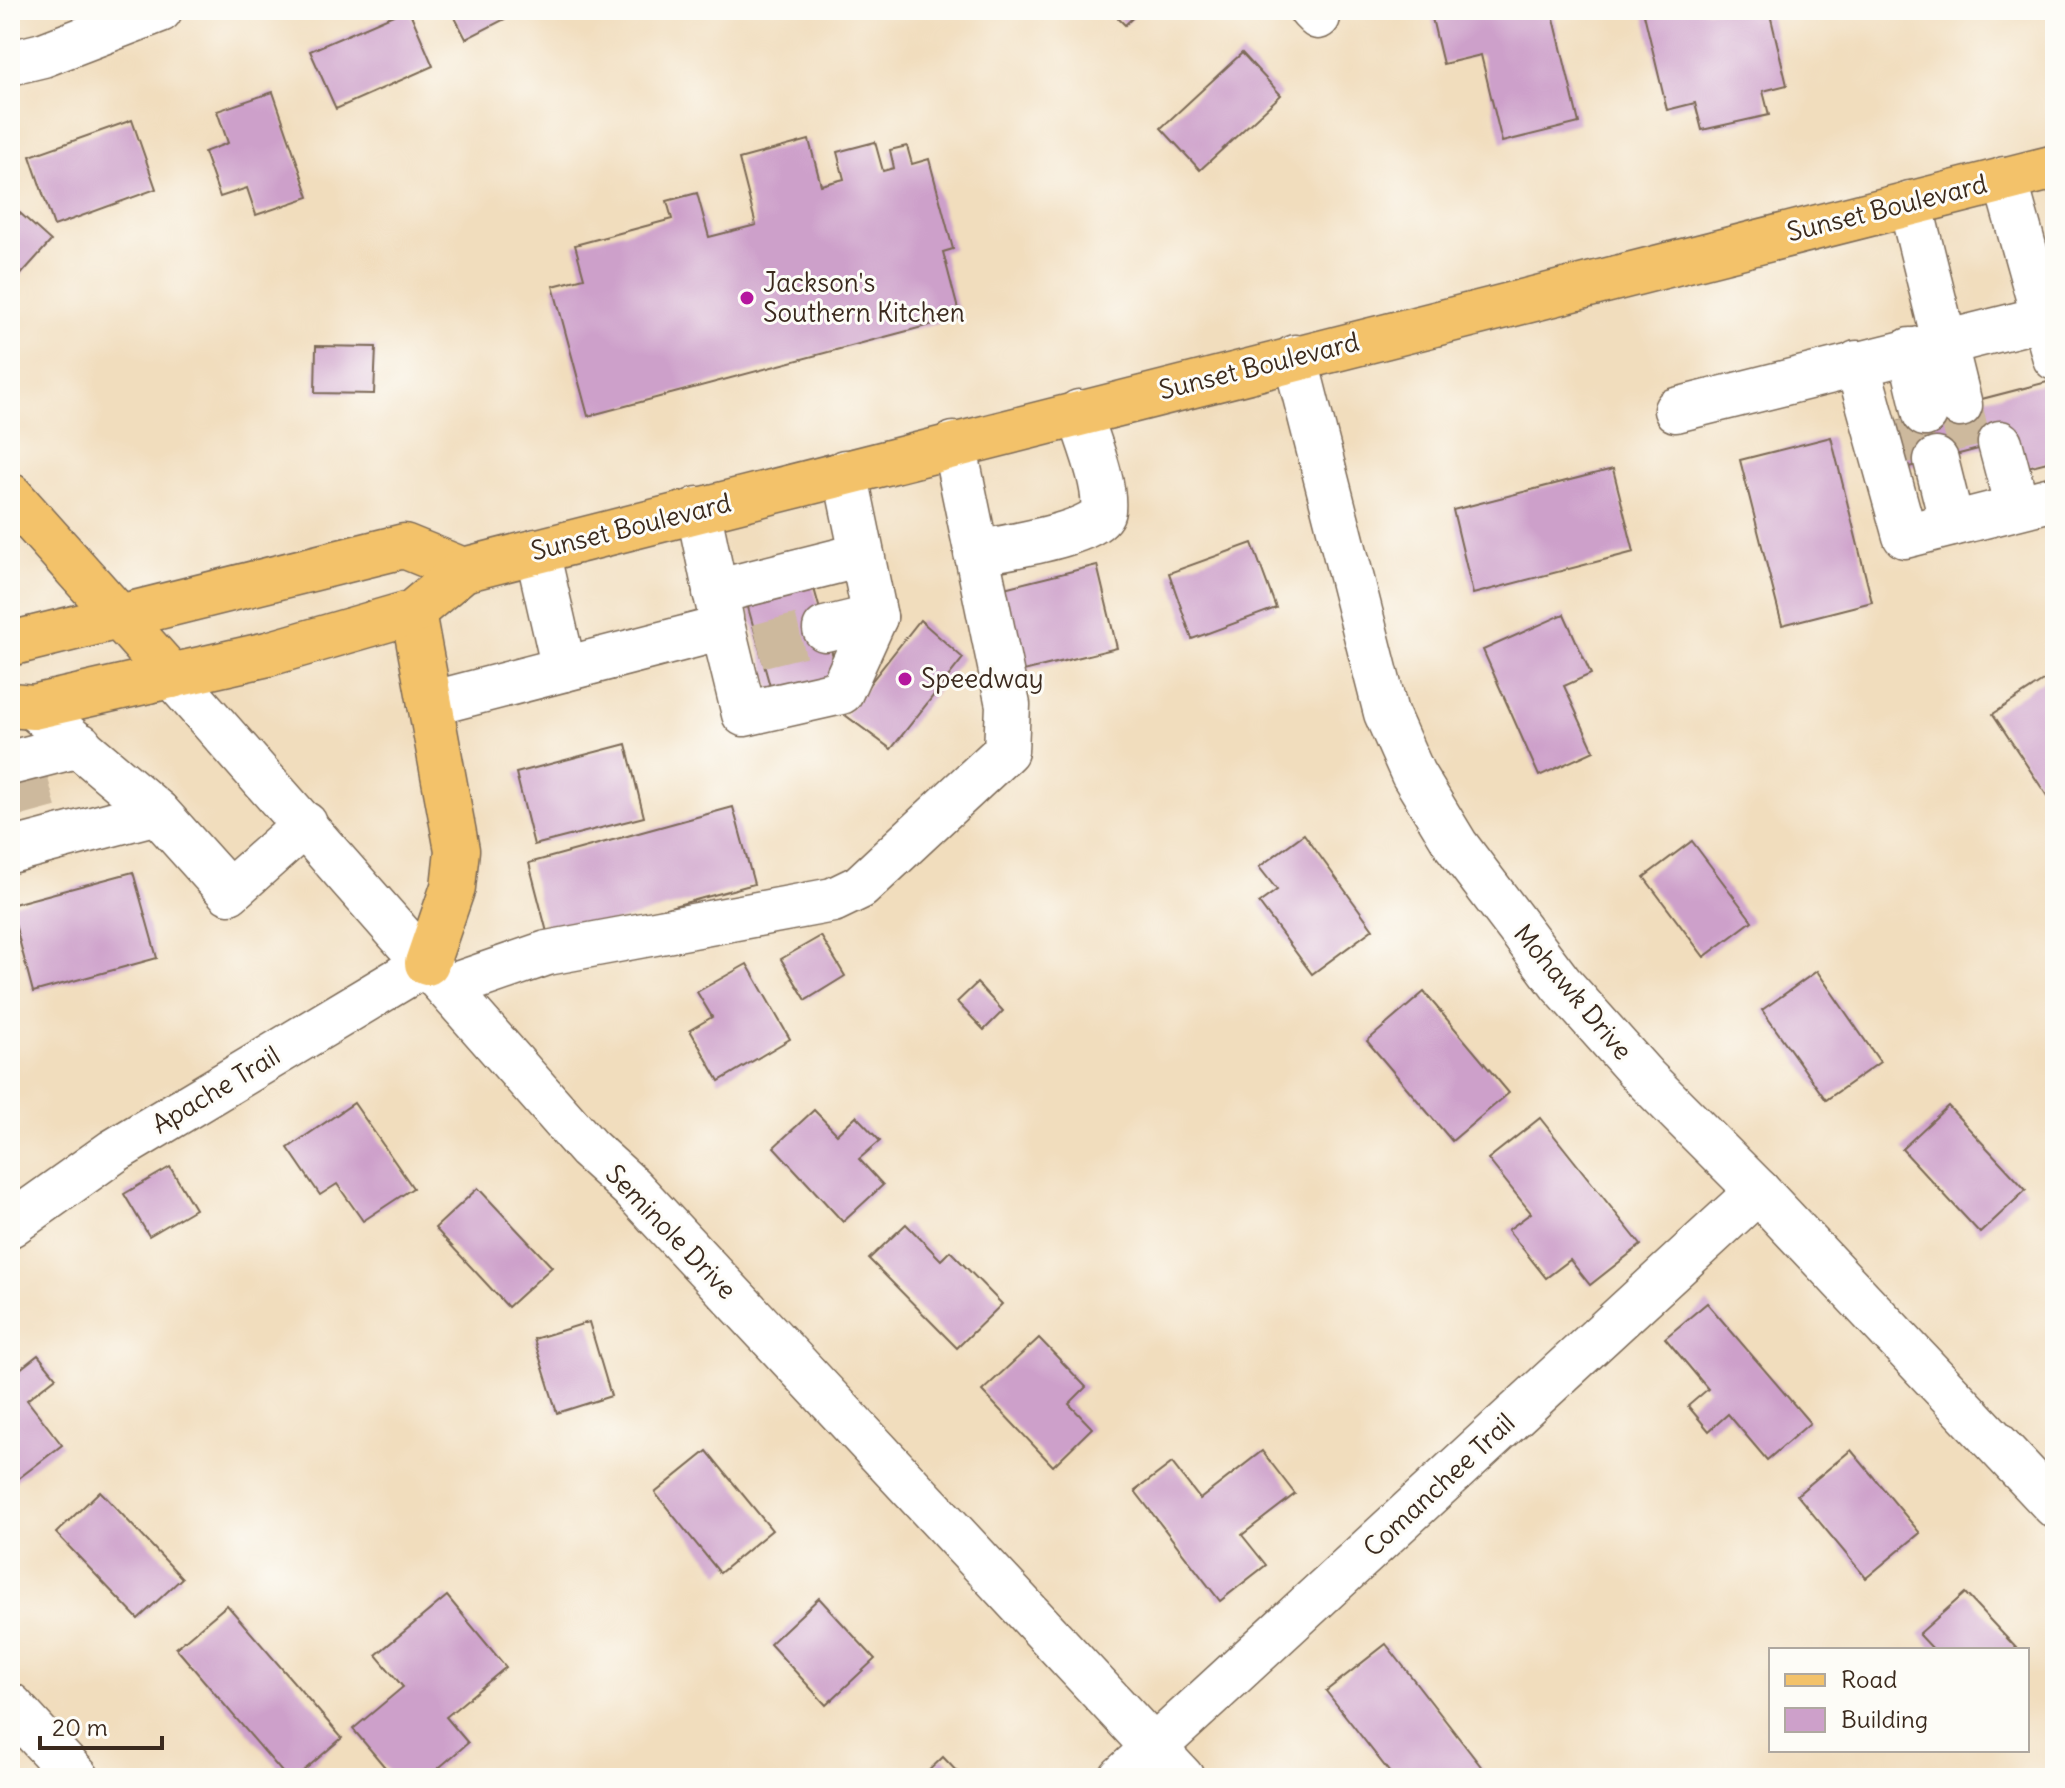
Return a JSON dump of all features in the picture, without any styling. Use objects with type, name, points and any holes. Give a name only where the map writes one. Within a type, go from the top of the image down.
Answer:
[{"type":"main road","name":"Sunset Boulevard","points":[[21,706],[268,654],[413,612],[463,570],[2055,167]]},
{"type":"main road","points":[[10,495],[172,676]]},
{"type":"main road","points":[[10,644],[404,546],[463,570]]},
{"type":"main road","points":[[413,612],[457,850],[438,975]]},
{"type":"street","points":[[10,63],[43,55],[160,10]]},
{"type":"street","points":[[1676,410],[1915,349],[2049,338],[2005,179]]},
{"type":"street","points":[[1910,203],[1915,349],[1905,536],[1989,514]]},
{"type":"street","points":[[1915,349],[1945,409]]},
{"type":"street","name":"Mohawk Drive","points":[[1295,357],[1386,713],[1413,774],[1456,845],[1561,984],[1645,1078],[1758,1191],[2055,1506]]},
{"type":"street","points":[[976,553],[1079,530],[1098,521],[1103,511],[1097,469],[1079,412]]},
{"type":"street","name":"Apache Trail","points":[[10,1225],[114,1151],[438,975],[833,900],[860,887],[1006,751],[1008,705],[954,444]]},
{"type":"street","points":[[1989,514],[1956,455],[1989,514]]},
{"type":"street","points":[[698,509],[731,629],[744,714],[841,692],[875,617],[845,472]]},
{"type":"street","points":[[537,551],[564,669]]},
{"type":"street","points":[[430,704],[731,629],[862,555]]},
{"type":"street","points":[[825,629],[875,617]]},
{"type":"street","name":"Seminole Drive","points":[[172,676],[588,1148],[642,1199],[1168,1763]]},
{"type":"street","points":[[21,706],[80,745],[157,812],[229,892],[305,824]]},
{"type":"street","points":[[18,764],[80,745]]},
{"type":"street","points":[[22,839],[157,812]]},
{"type":"street","name":"Comanchee Trail","points":[[1121,1778],[1168,1763],[1758,1191]]},
{"type":"street","points":[[10,1705],[77,1778]]},
{"type":"building","points":[[409,10],[433,66],[336,109],[310,51]]},
{"type":"building","points":[[451,10],[522,10],[466,39]]},
{"type":"building","points":[[1110,10],[1141,10],[1125,25]]},
{"type":"building","points":[[1430,10],[1552,10],[1579,123],[1502,142],[1481,55],[1443,64]]},
{"type":"building","points":[[1643,10],[1769,10],[1787,85],[1763,91],[1769,115],[1702,130],[1695,103],[1667,110]]},
{"type":"building","points":[[1242,53],[1281,95],[1200,170],[1161,128]]},
{"type":"building","points":[[273,92],[309,197],[256,215],[247,188],[220,197],[204,152],[228,143],[217,111]]},
{"type":"building","points":[[132,120],[156,189],[54,226],[30,156]]},
{"type":"building","points":[[809,140],[821,185],[844,179],[837,152],[875,142],[883,171],[894,168],[890,150],[907,146],[912,164],[929,159],[953,249],[943,252],[960,317],[588,416],[553,286],[584,278],[575,245],[672,219],[667,201],[697,193],[709,237],[756,225],[739,159]]},
{"type":"building","points":[[10,204],[51,241],[16,280],[10,275]]},
{"type":"building","points":[[316,346],[376,347],[374,394],[315,393]]},
{"type":"building","points":[[2055,380],[2055,460],[2020,469],[2013,440],[1905,468],[1893,422]]},
{"type":"building","points":[[1831,437],[1872,602],[1782,625],[1740,460]]},
{"type":"building","points":[[1613,469],[1634,552],[1473,594],[1453,510]]},
{"type":"building","points":[[1252,543],[1276,608],[1192,639],[1169,573]]},
{"type":"building","points":[[1097,565],[1117,648],[1011,674],[992,591]]},
{"type":"building","points":[[810,574],[839,678],[773,697],[744,593]]},
{"type":"building","points":[[1564,614],[1591,674],[1564,686],[1594,751],[1539,776],[1483,650]]},
{"type":"building","points":[[920,620],[963,658],[891,749],[845,715]]},
{"type":"building","points":[[2055,673],[2055,808],[1993,714]]},
{"type":"building","points":[[626,744],[644,817],[534,845],[516,773]]},
{"type":"building","points":[[733,807],[754,884],[549,940],[529,863]]},
{"type":"building","points":[[1304,834],[1373,929],[1312,974],[1259,903],[1277,890],[1259,867]]},
{"type":"building","points":[[1692,841],[1752,921],[1704,957],[1644,877]]},
{"type":"building","points":[[133,872],[157,958],[33,992],[10,905]]},
{"type":"building","points":[[821,936],[845,976],[806,1000],[781,959]]},
{"type":"building","points":[[747,964],[790,1039],[719,1081],[690,1030],[712,1017],[697,992]]},
{"type":"building","points":[[1817,971],[1880,1062],[1826,1100],[1762,1010]]},
{"type":"building","points":[[977,983],[1003,1011],[984,1030],[957,1002]]},
{"type":"building","points":[[1424,992],[1509,1093],[1452,1141],[1367,1041]]},
{"type":"building","points":[[354,1103],[413,1188],[363,1221],[337,1184],[320,1195],[288,1148]]},
{"type":"building","points":[[1948,1106],[2026,1190],[1980,1233],[1902,1149]]},
{"type":"building","points":[[814,1110],[837,1134],[856,1116],[880,1141],[859,1159],[883,1185],[843,1222],[774,1147]]},
{"type":"building","points":[[1540,1118],[1641,1245],[1590,1285],[1570,1260],[1546,1278],[1508,1230],[1531,1213],[1488,1159]]},
{"type":"building","points":[[170,1167],[195,1209],[149,1236],[124,1194]]},
{"type":"building","points":[[478,1188],[552,1267],[508,1307],[435,1228]]},
{"type":"building","points":[[906,1224],[941,1260],[950,1251],[1002,1304],[957,1348],[869,1259]]},
{"type":"building","points":[[1707,1303],[1810,1423],[1767,1460],[1728,1414],[1709,1431],[1688,1406],[1708,1389],[1665,1338]]},
{"type":"building","points":[[589,1322],[611,1396],[557,1413],[534,1339]]},
{"type":"building","points":[[1039,1338],[1086,1387],[1069,1404],[1092,1428],[1053,1466],[982,1391]]},
{"type":"building","points":[[38,1355],[56,1377],[27,1400],[62,1445],[10,1485],[10,1377]]},
{"type":"building","points":[[1851,1450],[1920,1533],[1866,1578],[1797,1495]]},
{"type":"building","points":[[707,1451],[772,1530],[720,1573],[655,1493]]},
{"type":"building","points":[[1262,1451],[1295,1494],[1242,1535],[1266,1565],[1220,1601],[1135,1491],[1172,1463],[1200,1499]]},
{"type":"building","points":[[100,1491],[182,1578],[138,1619],[56,1533]]},
{"type":"building","points":[[1965,1593],[2016,1648],[1932,1648],[1919,1634]]},
{"type":"building","points":[[447,1596],[506,1667],[446,1717],[468,1743],[427,1778],[394,1778],[353,1729],[403,1687],[376,1655]]},
{"type":"building","points":[[819,1598],[875,1659],[826,1705],[770,1644]]},
{"type":"building","points":[[227,1605],[342,1738],[295,1778],[287,1778],[176,1648]]},
{"type":"building","points":[[1386,1644],[1490,1778],[1394,1778],[1326,1691]]},
{"type":"building","points":[[943,1757],[963,1778],[921,1778]]},
{"type":"tunnel","points":[[1960,405],[1971,451]]},
{"type":"tunnel","points":[[1907,418],[1918,465]]},
{"type":"tunnel","points":[[758,646],[825,629]]},
{"type":"tunnel","points":[[23,770],[35,814]]},
{"type":"place","name":"Jackson's Southern Kitchen","points":[[747,298]]},
{"type":"place","name":"Speedway","points":[[905,679]]}]
